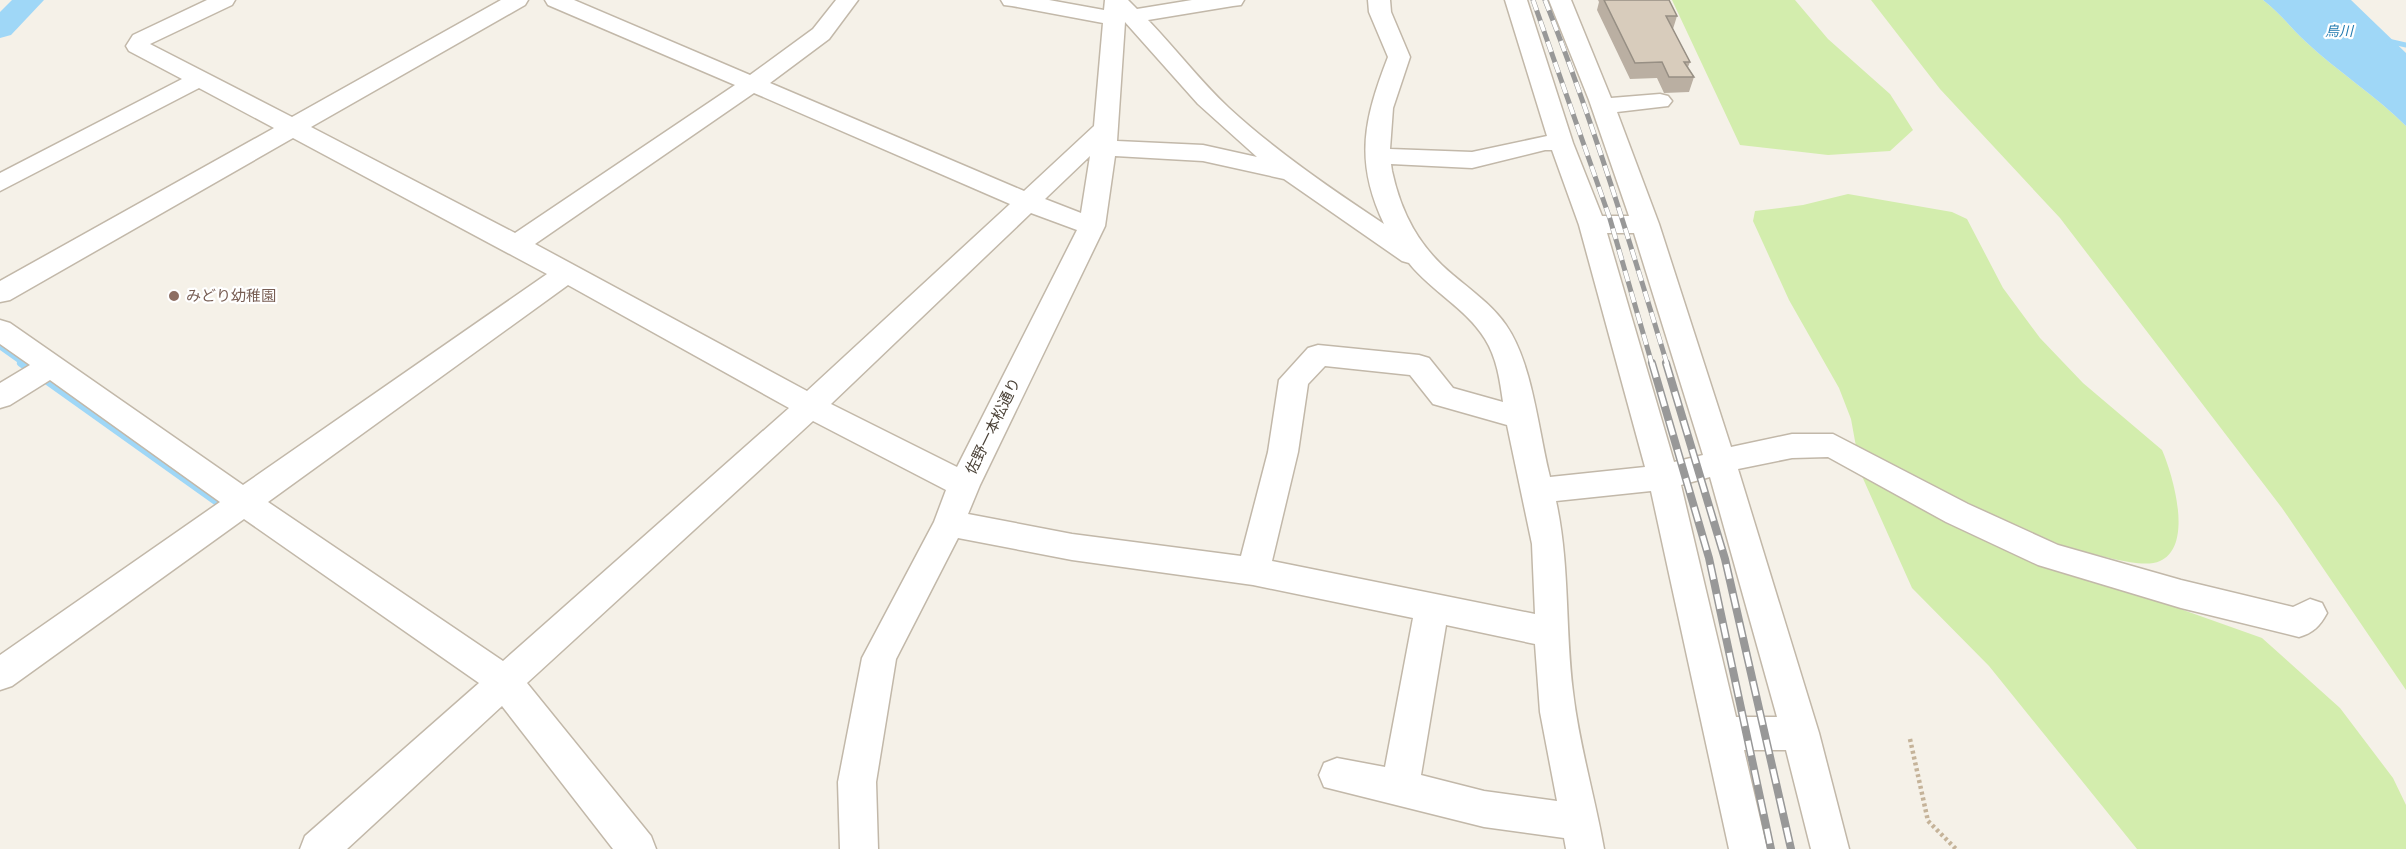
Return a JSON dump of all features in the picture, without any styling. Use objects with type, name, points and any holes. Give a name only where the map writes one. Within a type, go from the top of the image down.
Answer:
[{"type":"street","points":[[224,0],[141,40],[137,46],[290,129],[516,245],[565,274],[810,406],[964,484]]},
{"type":"street","points":[[0,293],[517,0]]},
{"type":"street","points":[[556,0],[1029,202],[1092,226]]},
{"type":"street","points":[[516,245],[754,83],[821,34],[847,0]]},
{"type":"street","points":[[1012,0],[1120,9],[1233,0]]},
{"type":"street","points":[[1379,0],[1380,12],[1399,57],[1381,107],[1377,156],[1386,202],[1424,263]]},
{"type":"street","points":[[1516,0],[1562,63],[1603,106],[1646,224],[1720,460],[1801,733],[1830,849]]},
{"type":"street","points":[[1560,0],[1561,142],[1592,225],[1663,476],[1748,849]]},
{"type":"street","points":[[1120,9],[1218,111],[1293,174],[1424,263],[1484,316],[1503,344],[1517,383],[1521,418],[1539,491],[1550,562],[1550,632],[1555,696],[1583,836],[1400,787],[1337,775]]},
{"type":"street","name":"佐野一本松通り","points":[[859,849],[857,782],[879,658],[949,523],[964,484],[1092,226],[1120,9]]},
{"type":"street","points":[[0,183],[197,80]]},
{"type":"street","points":[[1603,106],[1660,101]]},
{"type":"street","points":[[319,849],[503,680],[810,406],[1029,202],[1105,138],[1203,153],[1293,174]]},
{"type":"street","points":[[1377,156],[1472,160],[1545,143],[1561,142]]},
{"type":"street","points":[[1592,225],[1646,224]]},
{"type":"street","points":[[0,675],[242,501],[565,274]]},
{"type":"street","points":[[0,330],[53,365],[242,501],[503,680],[637,849]]},
{"type":"street","points":[[1254,571],[1283,452],[1294,380],[1317,355],[1419,365],[1443,396],[1521,418]]},
{"type":"street","points":[[0,397],[53,365]]},
{"type":"street","points":[[1539,491],[1663,476],[1720,460],[1816,444],[1833,446],[1957,513],[2049,556],[2181,594],[2299,623],[2310,613]]},
{"type":"street","points":[[949,523],[1072,548],[1254,571],[1550,632]]},
{"type":"street","points":[[1400,787],[1432,606]]},
{"type":"street","points":[[1723,734],[1801,733]]},
{"type":"path","points":[[1910,739],[1928,821],[1956,849]]},
{"type":"green space","points":[[1672,0],[1795,0],[1828,39],[1890,94],[1913,130],[1890,151],[1828,155],[1740,145]]},
{"type":"green space","points":[[1871,0],[2263,0],[2318,53],[2406,126],[2406,690],[2282,508],[2060,218],[1940,89]]},
{"type":"green space","points":[[1848,194],[1952,212],[1967,219],[2003,288],[2040,338],[2083,383],[2162,450],[2171,476],[2178,509],[2178,526],[2176,541],[2170,553],[2160,561],[2144,564],[2087,553],[2082,574],[2262,638],[2340,708],[2393,778],[2406,805],[2406,849],[2137,849],[1989,666],[1912,588],[1861,474],[1851,419],[1839,388],[1789,300],[1753,221],[1755,211],[1803,205]]},
{"type":"water","name":"烏川","points":[[2263,0],[2351,0],[2406,53],[2406,126],[2318,53]]},
{"type":"building","points":[[1604,0],[1669,0],[1677,16],[1666,16],[1690,62],[1684,62],[1694,77],[1669,77],[1662,62],[1635,63]]},
{"type":"waterway","points":[[0,29],[29,0]]},
{"type":"waterway","points":[[2388,41],[2406,45]]},
{"type":"waterway","points":[[0,347],[24,364]]},
{"type":"waterway","points":[[21,363],[31,370]]},
{"type":"waterway","points":[[46,380],[220,504]]},
{"type":"railway","points":[[1533,0],[1610,219],[1652,364]]},
{"type":"railway","points":[[1545,0],[1625,227],[1667,364]]},
{"type":"railway","points":[[1652,363],[1709,558],[1771,849]]},
{"type":"railway","points":[[1666,363],[1725,559],[1791,849]]},
{"type":"place","name":"みどり幼稚園","points":[[174,296]]}]
